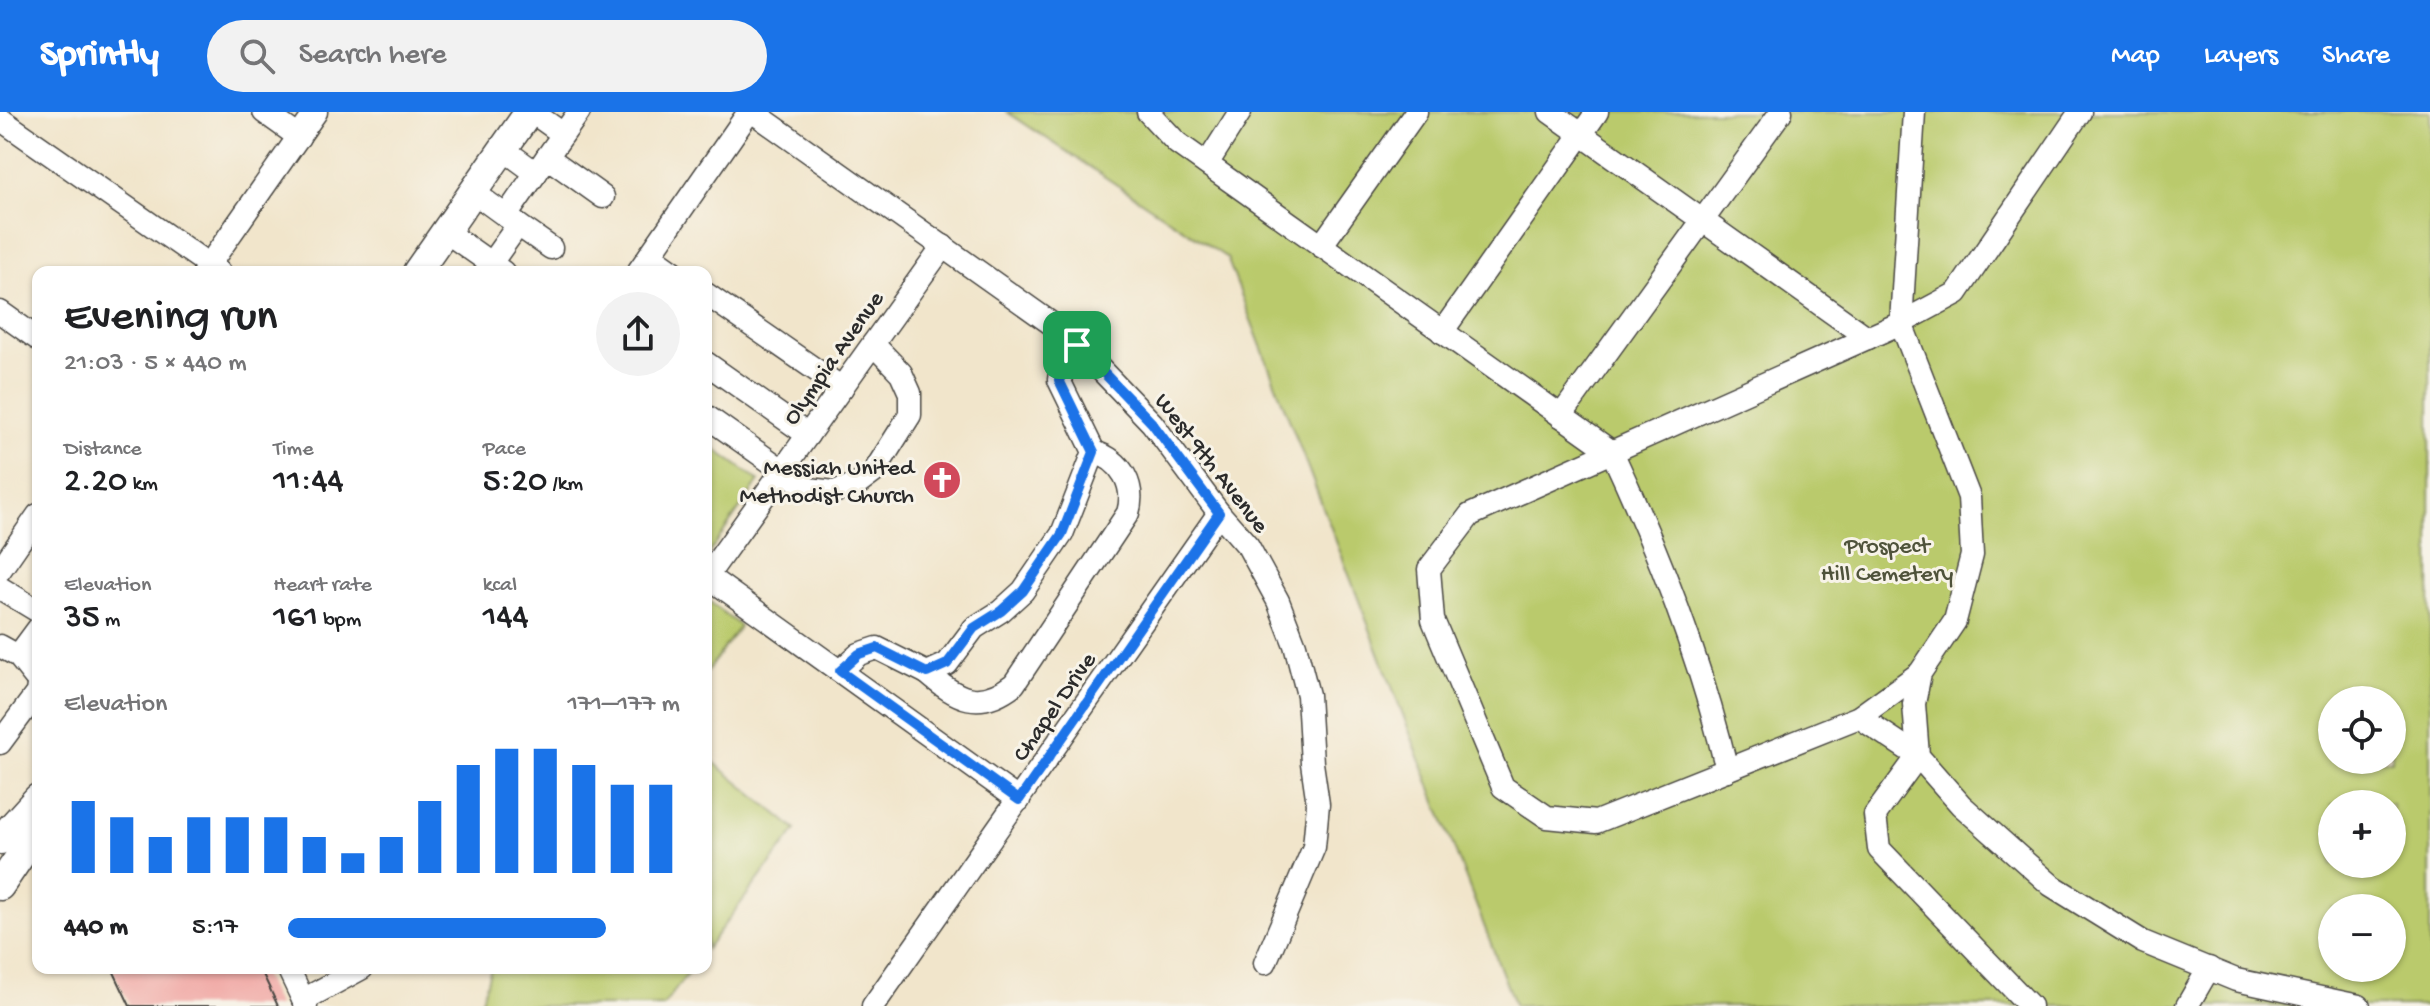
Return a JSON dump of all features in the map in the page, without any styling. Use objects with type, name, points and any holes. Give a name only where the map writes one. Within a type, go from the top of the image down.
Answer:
[{"type":"main road","points":[[421,266],[530,112]]},
{"type":"main road","points":[[0,840],[32,805]]},
{"type":"main road","points":[[0,886],[32,836]]},
{"type":"street","points":[[264,112],[299,137]]},
{"type":"street","points":[[214,266],[316,112]]},
{"type":"street","points":[[530,112],[563,134]]},
{"type":"street","points":[[498,266],[512,220],[542,165],[579,112]]},
{"type":"street","points":[[644,264],[751,112]]},
{"type":"street","name":"West 9th Avenue","points":[[751,112],[943,246],[1077,345],[1152,423],[1219,513],[1248,546],[1278,601],[1295,645],[1308,695],[1318,804],[1314,847],[1265,963]]},
{"type":"street","points":[[1148,112],[1177,143],[1612,452],[1691,639],[1727,770]]},
{"type":"street","points":[[1207,164],[1240,112]]},
{"type":"street","points":[[1321,246],[1416,112]]},
{"type":"street","points":[[1550,112],[1868,338]]},
{"type":"street","points":[[1442,332],[1597,112]]},
{"type":"street","points":[[1561,416],[1781,112]]},
{"type":"street","points":[[1914,112],[1901,323],[1969,497],[1972,555],[1955,621],[1920,673],[1859,717],[1596,822],[1547,817],[1503,787],[1433,620],[1429,569],[1470,515],[1901,323],[1957,293],[2080,112]]},
{"type":"street","points":[[0,119],[205,266]]},
{"type":"street","points":[[503,149],[542,165],[603,197]]},
{"type":"street","points":[[473,192],[551,248]]},
{"type":"street","points":[[445,231],[494,266]]},
{"type":"street","name":"Olympia Avenue","points":[[712,569],[943,246]]},
{"type":"street","points":[[712,298],[842,388]]},
{"type":"street","points":[[0,312],[32,335]]},
{"type":"street","points":[[712,420],[809,489],[834,492],[858,484],[874,472],[910,415],[910,393],[901,373],[873,344]]},
{"type":"street","points":[[927,673],[947,664],[974,628],[1001,611],[1023,591],[1062,534],[1094,452],[1059,380],[1061,365],[1077,345]]},
{"type":"street","points":[[712,367],[808,435]]},
{"type":"street","points":[[840,671],[859,654],[877,648],[927,673],[963,698],[974,701],[1001,694],[1014,684],[1128,513],[1132,498],[1130,483],[1109,456],[1094,452]]},
{"type":"street","name":"Chapel Drive","points":[[873,1006],[1219,513]]},
{"type":"street","points":[[0,570],[32,524]]},
{"type":"street","name":"Olympia Avenue","points":[[712,580],[1019,800]]},
{"type":"street","points":[[0,588],[32,607]]},
{"type":"street","points":[[32,634],[9,651],[32,676]]},
{"type":"street","points":[[1920,673],[1914,704],[1918,756],[1875,815],[1879,849],[2030,1006]]},
{"type":"street","points":[[0,743],[32,700]]},
{"type":"street","points":[[1859,717],[1918,756],[1961,805],[2051,885],[2143,942],[2236,980],[2359,1006]]},
{"type":"street","points":[[2187,1006],[2209,968]]},
{"type":"street","points":[[291,974],[305,1003],[352,974]]},
{"type":"green space","name":"Prospect Hill Cemetery","points":[[1007,112],[2430,112],[2430,1006],[1515,1006],[1227,258]]},
{"type":"green space","points":[[712,447],[759,481],[712,548]]},
{"type":"green space","points":[[712,604],[740,626],[712,665]]},
{"type":"green space","points":[[712,761],[796,830],[712,941]]},
{"type":"green space","points":[[489,974],[687,974],[663,1006],[480,1006]]},
{"type":"building","points":[[115,974],[263,974],[278,1006],[130,1006]]},
{"type":"place","name":"Messiah United Methodist Church","points":[[942,480]]},
{"type":"route","points":[[1077,345],[1152,423],[1219,513],[1019,800],[840,671],[859,654],[877,648],[927,673],[947,664],[974,628],[1001,611],[1023,591],[1062,534],[1094,452],[1059,380],[1061,365],[1077,345]]}]
